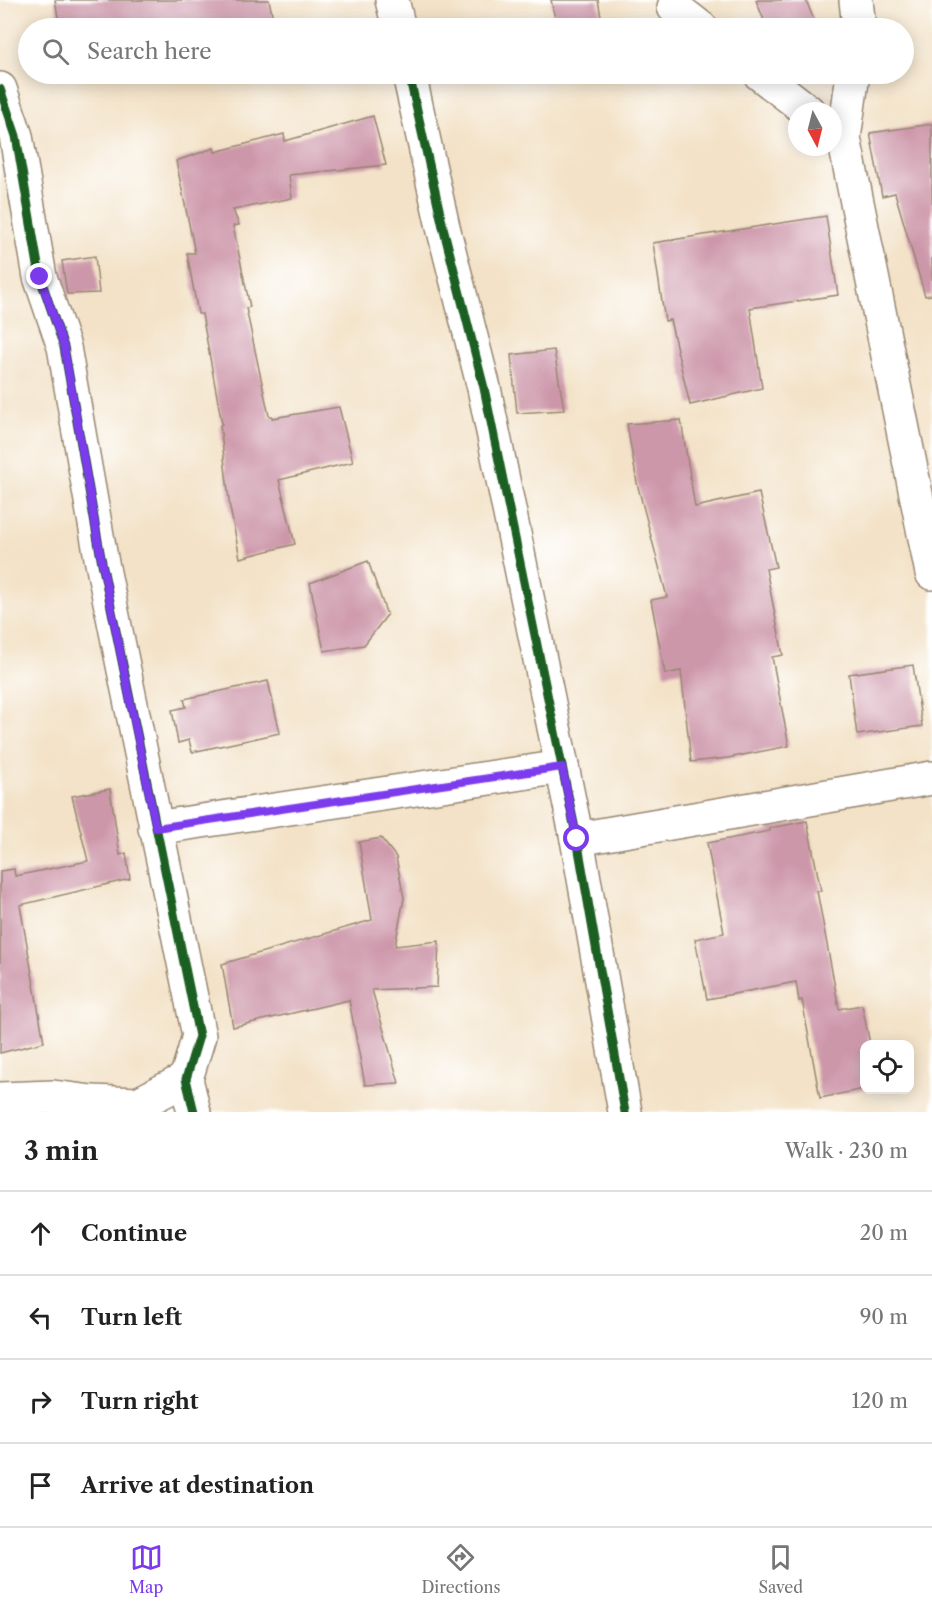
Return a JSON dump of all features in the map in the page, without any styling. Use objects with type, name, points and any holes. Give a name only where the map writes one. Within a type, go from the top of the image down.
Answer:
[{"type":"street","points":[[392,0],[396,18]]},
{"type":"street","points":[[856,0],[858,18]]},
{"type":"street","points":[[674,7],[688,18]]},
{"type":"street","points":[[411,84],[443,227],[484,388],[577,839],[625,1112]]},
{"type":"street","points":[[772,84],[796,102]]},
{"type":"street","points":[[842,118],[850,84]]},
{"type":"street","points":[[0,89],[16,136],[40,277],[64,347],[101,558],[199,1036],[186,1080],[194,1112]]},
{"type":"street","points":[[842,153],[932,573]]},
{"type":"street","points":[[156,828],[562,767]]},
{"type":"street","points":[[577,839],[932,777]]},
{"type":"street","points":[[0,1099],[53,1097],[138,1104],[186,1080]]},
{"type":"building","points":[[55,0],[269,0],[273,18],[58,18]]},
{"type":"building","points":[[551,0],[598,0],[601,18],[555,18]]},
{"type":"building","points":[[756,0],[806,0],[813,18],[763,18]]},
{"type":"building","points":[[373,116],[386,165],[289,175],[292,198],[233,210],[239,225],[233,226],[250,307],[246,308],[269,416],[272,418],[339,407],[353,462],[279,480],[295,544],[240,558],[230,508],[220,425],[222,424],[202,314],[198,314],[187,253],[195,253],[176,161],[214,148],[215,152],[284,134],[285,141]]},
{"type":"building","points":[[932,124],[932,295],[925,296],[895,193],[882,196],[870,133]]},
{"type":"building","points":[[826,216],[838,295],[750,308],[762,388],[690,405],[670,320],[665,321],[653,243]]},
{"type":"building","points":[[95,256],[99,293],[67,294],[62,261]]},
{"type":"building","points":[[554,350],[564,410],[517,413],[511,355]]},
{"type":"building","points":[[681,420],[695,507],[759,493],[776,567],[766,569],[783,655],[772,657],[789,746],[728,758],[691,762],[681,671],[665,674],[651,600],[667,597],[637,483],[627,424]]},
{"type":"building","points":[[368,561],[387,615],[364,645],[324,651],[310,583]]},
{"type":"building","points":[[913,665],[922,726],[857,735],[849,674]]},
{"type":"building","points":[[268,681],[280,733],[192,752],[189,740],[178,743],[172,710],[186,707],[184,699]]},
{"type":"building","points":[[110,789],[120,855],[126,853],[130,879],[20,905],[44,1042],[0,1053],[0,871],[14,869],[15,876],[88,861],[72,796]]},
{"type":"building","points":[[807,821],[821,891],[817,891],[839,1009],[862,1005],[869,1040],[860,1040],[860,1090],[820,1098],[802,1000],[799,1001],[796,982],[707,999],[695,939],[724,933],[707,843],[770,831],[770,828]]},
{"type":"building","points":[[381,838],[396,857],[404,898],[395,946],[439,941],[437,987],[372,990],[399,1083],[365,1085],[349,1000],[233,1027],[222,964],[372,920],[359,842]]},
{"type":"cycle path","points":[[411,84],[443,227],[484,388],[577,839],[625,1112]]},
{"type":"cycle path","points":[[0,89],[16,136],[40,277],[64,347],[101,558],[199,1036],[186,1079],[194,1112]]},
{"type":"route","points":[[40,277],[64,347],[101,558],[156,828],[562,767],[577,839]]}]
